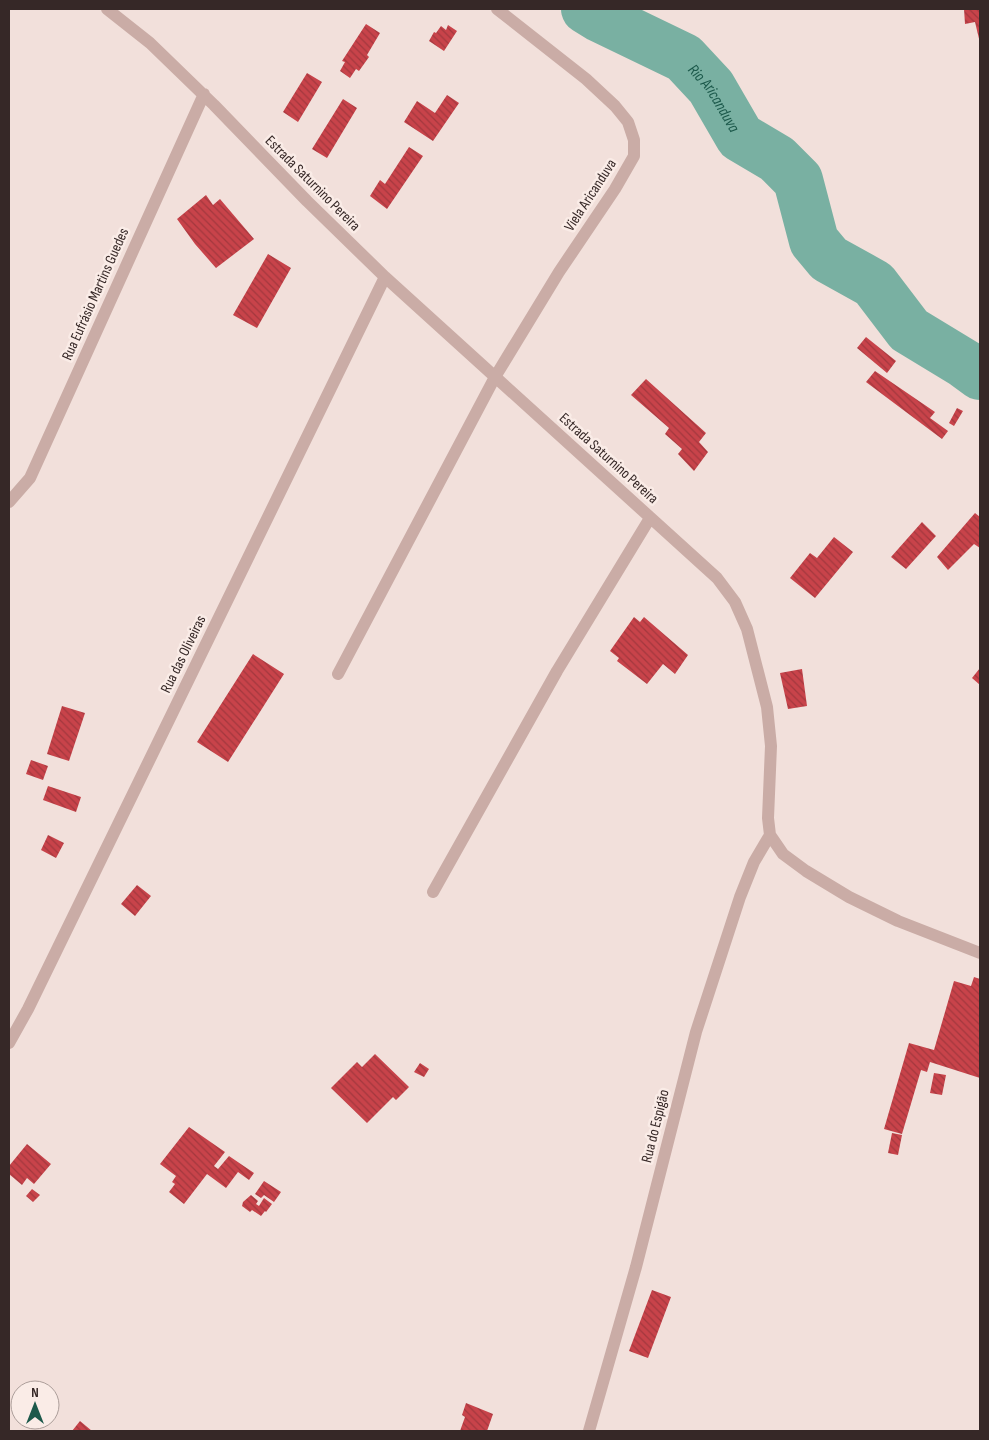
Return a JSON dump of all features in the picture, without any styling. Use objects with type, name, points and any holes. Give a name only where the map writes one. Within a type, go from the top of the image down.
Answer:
[{"type":"street","name":"Estrada Saturnino Pereira","points":[[107,9],[150,43],[204,94],[307,201],[385,277],[717,578],[735,602],[747,629],[767,707],[771,746],[768,818],[770,835]]},
{"type":"street","name":"Viela Aricanduva","points":[[338,674],[494,377],[559,272],[615,189],[634,156],[634,140],[628,122],[614,106],[586,79],[497,9]]},
{"type":"street","name":"Rua Eufrásio Martins Guedes","points":[[9,502],[30,478],[204,94]]},
{"type":"street","name":"Rua das Oliveiras","points":[[9,1043],[37,991],[385,277]]},
{"type":"street","points":[[433,892],[557,671],[650,518]]},
{"type":"street","points":[[770,835],[784,854],[806,872],[849,897],[898,921],[980,953]]},
{"type":"street","name":"Rua do Espigão","points":[[589,1431],[636,1267],[696,1032],[740,897],[754,862],[770,835]]},
{"type":"building","points":[[964,9],[980,9],[980,43],[975,22],[965,24]]},
{"type":"building","points":[[366,24],[380,33],[367,55],[369,57],[359,71],[356,69],[350,78],[340,71],[345,62],[342,61]]},
{"type":"building","points":[[448,25],[457,31],[444,51],[429,41],[434,32],[436,33],[441,26],[446,30]]},
{"type":"building","points":[[307,73],[322,82],[298,122],[283,112]]},
{"type":"building","points":[[447,95],[459,103],[433,141],[404,122],[417,101],[435,113]]},
{"type":"building","points":[[343,99],[357,108],[327,158],[312,149]]},
{"type":"building","points":[[409,147],[423,156],[387,209],[370,196],[380,180],[385,184]]},
{"type":"building","points":[[206,195],[213,205],[220,199],[254,239],[216,268],[177,219]]},
{"type":"building","points":[[268,254],[291,268],[257,328],[233,315]]},
{"type":"building","points":[[866,337],[896,361],[887,373],[857,348]]},
{"type":"building","points":[[875,371],[935,412],[930,418],[948,431],[942,439],[866,382]]},
{"type":"building","points":[[646,379],[706,433],[699,442],[708,452],[694,471],[678,454],[682,449],[665,434],[669,428],[631,395]]},
{"type":"building","points":[[957,408],[963,411],[954,426],[949,423]]},
{"type":"building","points":[[975,513],[980,517],[980,548],[974,544],[948,570],[937,557]]},
{"type":"building","points":[[922,522],[936,536],[906,569],[891,557]]},
{"type":"building","points":[[834,537],[853,552],[815,598],[790,578],[810,553],[817,558]]},
{"type":"building","points":[[634,617],[640,622],[644,617],[688,655],[675,674],[663,664],[647,684],[617,661],[619,658],[610,651]]},
{"type":"building","points":[[253,654],[284,674],[228,762],[197,742]]},
{"type":"building","points":[[980,668],[980,685],[972,678]]},
{"type":"building","points":[[802,669],[807,706],[788,709],[780,673]]},
{"type":"building","points":[[62,706],[85,713],[69,761],[47,754]]},
{"type":"building","points":[[31,760],[48,766],[43,780],[26,774]]},
{"type":"building","points":[[48,786],[81,797],[76,812],[43,800]]},
{"type":"building","points":[[48,835],[64,843],[56,858],[41,850]]},
{"type":"building","points":[[137,885],[151,896],[135,916],[121,904]]},
{"type":"building","points":[[974,977],[980,979],[980,1078],[930,1062],[927,1072],[921,1070],[902,1134],[884,1129],[909,1043],[934,1050],[954,981],[971,986]]},
{"type":"building","points":[[375,1054],[409,1087],[396,1100],[393,1097],[367,1123],[331,1088],[357,1062],[362,1067]]},
{"type":"building","points":[[420,1063],[429,1069],[424,1077],[414,1072]]},
{"type":"building","points":[[934,1073],[946,1075],[942,1095],[930,1093]]},
{"type":"building","points":[[189,1127],[225,1152],[214,1166],[218,1169],[229,1156],[254,1173],[249,1180],[238,1172],[226,1188],[207,1174],[184,1204],[169,1192],[175,1184],[172,1182],[176,1176],[160,1164]]},
{"type":"building","points":[[892,1133],[902,1135],[898,1155],[888,1153]]},
{"type":"building","points":[[27,1144],[51,1164],[34,1184],[27,1178],[22,1185],[9,1174],[9,1166]]},
{"type":"building","points":[[264,1181],[281,1192],[274,1202],[264,1195],[261,1198],[255,1194]]},
{"type":"building","points":[[32,1189],[40,1195],[33,1202],[26,1196]]},
{"type":"building","points":[[251,1195],[258,1201],[256,1204],[259,1206],[264,1198],[272,1204],[261,1216],[252,1210],[250,1212],[242,1206],[243,1202]]},
{"type":"building","points":[[652,1290],[671,1297],[648,1358],[629,1351]]},
{"type":"building","points":[[466,1403],[493,1414],[487,1431],[460,1431],[465,1417],[462,1415]]},
{"type":"building","points":[[80,1421],[92,1431],[72,1431]]},
{"type":"waterway","name":"Rio Aricanduva","points":[[586,9],[684,58],[711,87],[740,137],[777,159],[798,180],[814,241],[829,259],[874,284],[909,330],[980,375]]}]
